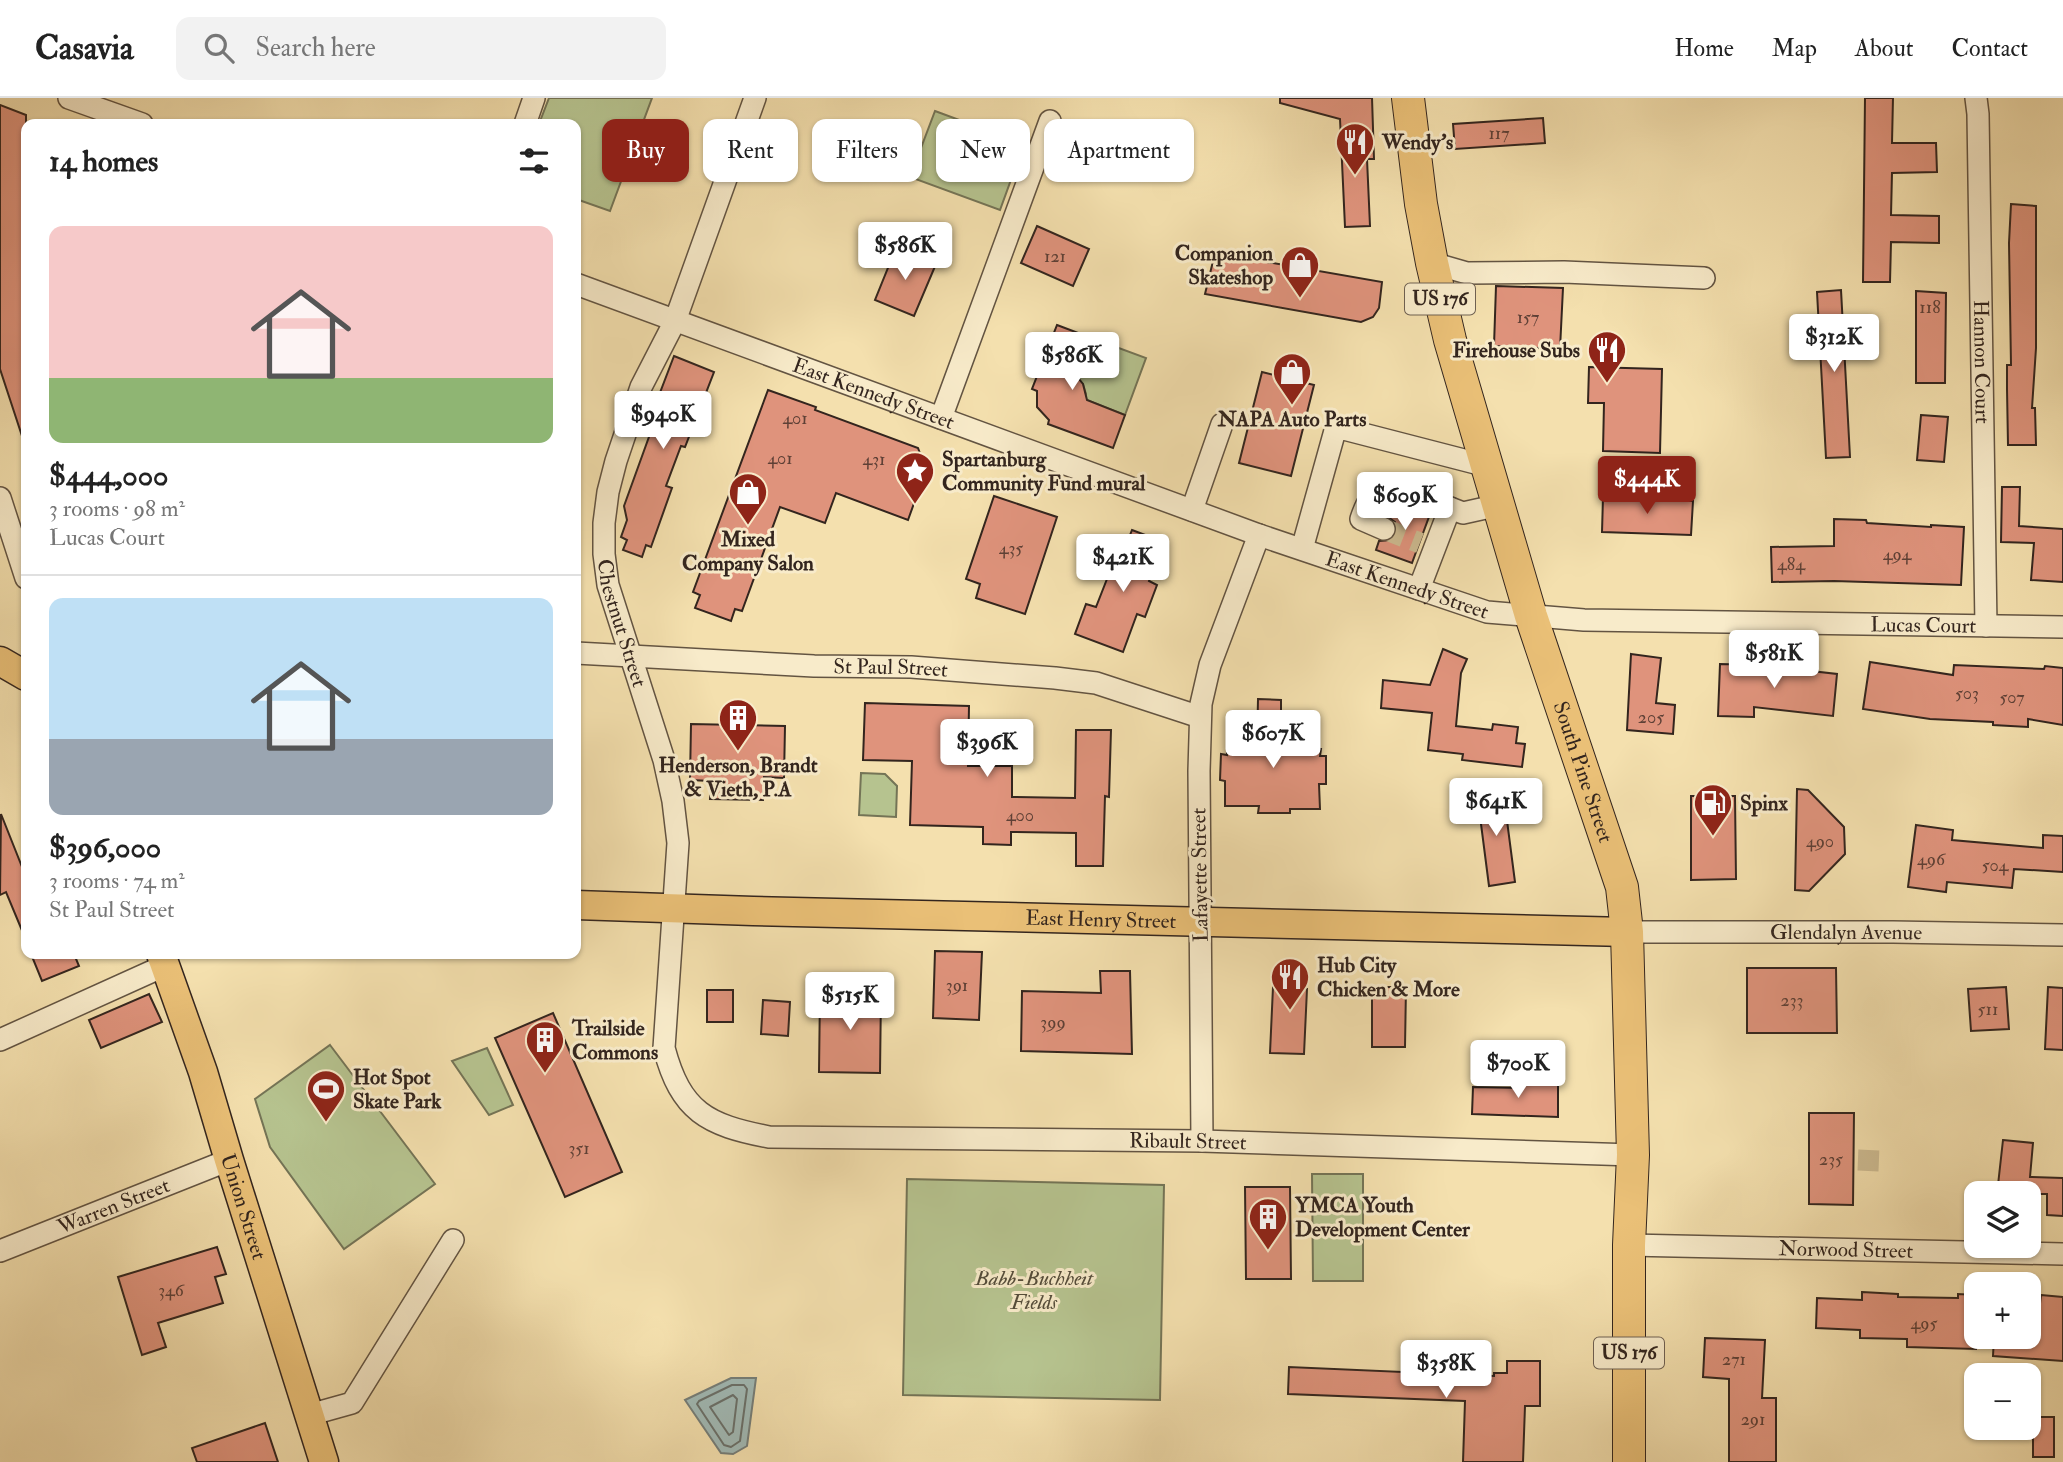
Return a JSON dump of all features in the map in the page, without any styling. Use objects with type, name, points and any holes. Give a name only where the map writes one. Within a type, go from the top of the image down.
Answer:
[{"type":"highway","name":"South Pine Street","points":[[1408,98],[1421,204],[1453,350],[1531,616],[1622,887],[1627,932],[1633,1155],[1629,1245],[1629,1462]]},
{"type":"main road","points":[[0,661],[21,673]]},
{"type":"main road","name":"East Henry Street","points":[[581,905],[1627,932]]},
{"type":"main road","name":"Union Street","points":[[164,960],[203,1072],[324,1462]]},
{"type":"street","points":[[69,98],[128,119]]},
{"type":"street","points":[[527,119],[534,98]]},
{"type":"street","name":"Chestnut Street","points":[[742,1132],[708,1119],[692,1107],[671,1073],[664,1048],[678,843],[673,801],[664,760],[608,585],[604,554],[607,502],[616,461],[641,387],[675,321],[755,98]]},
{"type":"street","name":"Hannon Court","points":[[1976,98],[1979,128],[1986,626]]},
{"type":"street","points":[[941,418],[1044,137]]},
{"type":"street","points":[[1432,263],[1468,273],[1564,272],[1703,278]]},
{"type":"street","name":"East Kennedy Street","points":[[581,286],[1259,535],[1487,612],[1531,616]]},
{"type":"street","points":[[1192,510],[1222,424]]},
{"type":"street","points":[[1302,549],[1336,427],[1487,466]]},
{"type":"street","points":[[1384,529],[1361,519],[1367,500],[1376,491],[1390,485],[1463,513],[1499,505]]},
{"type":"street","points":[[0,498],[21,563]]},
{"type":"street","points":[[1419,589],[1427,546],[1450,508]]},
{"type":"street","name":"Lafayette Street","points":[[1202,1141],[1200,717],[1210,665],[1259,535]]},
{"type":"street","name":"Lucas Court","points":[[1531,616],[1584,620],[2063,627]]},
{"type":"street","name":"St Paul Street","points":[[581,653],[814,666],[911,667],[1055,677],[1096,683],[1200,717]]},
{"type":"street","name":"Glendalyn Avenue","points":[[1627,932],[2063,935]]},
{"type":"street","points":[[0,1040],[164,960]]},
{"type":"street","name":"Ribault Street","points":[[742,1132],[769,1137],[1202,1141],[1633,1155]]},
{"type":"street","name":"Warren Street","points":[[0,1251],[229,1160]]},
{"type":"street","points":[[309,1415],[352,1403],[453,1240]]},
{"type":"street","name":"Norwood Street","points":[[1629,1245],[2063,1254]]},
{"type":"green space","points":[[549,98],[652,98],[644,119],[602,119],[602,182],[621,182],[610,211],[581,201],[581,119],[541,119]]},
{"type":"green space","points":[[935,111],[957,119],[936,119],[936,182],[1010,182],[1000,210],[922,181],[922,145]]},
{"type":"green space","points":[[1089,337],[1146,358],[1125,415],[1084,399],[1086,394],[1083,384],[1073,377]]},
{"type":"green space","points":[[861,773],[885,774],[897,786],[896,817],[859,815]]},
{"type":"green space","name":"Hot Spot Skate Park","points":[[330,1045],[435,1184],[344,1249],[270,1147],[255,1099]]},
{"type":"green space","points":[[487,1048],[513,1105],[489,1115],[452,1061]]},
{"type":"green space","points":[[1312,1174],[1363,1174],[1363,1281],[1313,1281]]},
{"type":"green space","name":"Babb-Buchheit Fields","points":[[907,1179],[1164,1185],[1160,1400],[903,1395]]},
{"type":"water","points":[[731,1378],[756,1378],[747,1446],[733,1454],[721,1453],[685,1400]]},
{"type":"building","points":[[1280,98],[1372,98],[1374,159],[1367,159],[1370,226],[1345,227],[1340,119],[1280,103]]},
{"type":"building","points":[[1865,98],[1893,98],[1892,143],[1936,143],[1937,172],[1892,173],[1891,215],[1939,216],[1939,243],[1891,242],[1890,282],[1863,282]]},
{"type":"building","points":[[0,105],[26,115],[26,119],[21,119],[21,433],[0,369]]},
{"type":"building","points":[[1543,118],[1545,143],[1455,149],[1453,124]]},
{"type":"building","points":[[2011,204],[2036,206],[2036,348],[2032,408],[2035,408],[2036,445],[2008,445]]},
{"type":"building","points":[[1037,226],[1089,249],[1073,286],[1021,263]]},
{"type":"building","points":[[896,248],[936,264],[914,316],[875,300]]},
{"type":"building","points":[[1215,253],[1382,282],[1379,308],[1373,317],[1361,322],[1205,294]]},
{"type":"building","points":[[1496,286],[1563,288],[1560,349],[1494,346]]},
{"type":"building","points":[[1841,290],[1850,457],[1826,458],[1817,292]]},
{"type":"building","points":[[1916,291],[1946,293],[1945,383],[1916,383]]},
{"type":"building","points":[[1057,325],[1089,337],[1075,374],[1083,384],[1087,400],[1125,415],[1113,448],[1048,424],[1049,420],[1037,407],[1037,391],[1032,389]]},
{"type":"building","points":[[674,356],[714,372],[685,447],[681,446],[666,486],[672,488],[651,547],[646,545],[642,557],[623,550],[627,540],[621,537],[627,520],[624,506],[650,434],[645,432]]},
{"type":"building","points":[[1589,367],[1662,369],[1660,453],[1603,451],[1604,403],[1588,403]]},
{"type":"building","points":[[1262,372],[1314,385],[1291,476],[1239,463]]},
{"type":"building","points":[[768,390],[918,448],[926,470],[908,520],[836,493],[825,523],[780,507],[742,611],[735,609],[731,621],[695,608],[700,595],[693,592]]},
{"type":"building","points":[[1921,415],[1948,417],[1944,462],[1917,460]]},
{"type":"building","points":[[2002,487],[2020,487],[2019,526],[2063,529],[2063,582],[2031,580],[2034,543],[2001,542]]},
{"type":"building","points":[[994,496],[1057,517],[1025,614],[976,598],[980,584],[966,579]]},
{"type":"building","points":[[1603,497],[1693,501],[1691,535],[1602,532]]},
{"type":"building","points":[[1394,501],[1430,514],[1412,563],[1376,550],[1379,541],[1391,540],[1396,534],[1395,522],[1388,517]]},
{"type":"building","points":[[1834,519],[1964,527],[1961,585],[1772,582],[1771,547],[1834,546]]},
{"type":"building","points":[[1132,530],[1164,542],[1149,581],[1157,585],[1145,617],[1137,614],[1123,652],[1075,634],[1086,604],[1096,607],[1116,556],[1121,558]]},
{"type":"building","points":[[1443,649],[1467,659],[1461,673],[1456,726],[1492,730],[1493,724],[1518,727],[1516,743],[1525,744],[1522,767],[1462,760],[1463,754],[1428,750],[1432,713],[1381,708],[1383,680],[1430,685]]},
{"type":"building","points":[[1631,654],[1661,658],[1656,703],[1675,705],[1673,734],[1627,730]]},
{"type":"building","points":[[1870,662],[1953,675],[1954,665],[2063,668],[2063,725],[2028,719],[2028,727],[1993,725],[1993,722],[1930,719],[1863,709]]},
{"type":"building","points":[[1720,664],[1757,665],[1837,674],[1833,716],[1754,707],[1754,717],[1718,716]]},
{"type":"building","points":[[1258,699],[1281,700],[1281,748],[1321,749],[1320,756],[1326,756],[1326,784],[1319,784],[1320,809],[1258,813],[1259,806],[1225,806],[1225,781],[1220,780],[1221,754],[1227,755],[1227,748],[1257,748]]},
{"type":"building","points":[[865,703],[969,706],[968,766],[1012,766],[1012,797],[1075,798],[1076,730],[1111,730],[1109,797],[1105,796],[1103,866],[1076,866],[1076,833],[1011,832],[1011,845],[983,844],[983,827],[910,825],[912,761],[863,760]]},
{"type":"building","name":"Henderson, Brandt & Vieth, P.A","points":[[691,724],[785,726],[784,778],[764,777],[763,800],[710,799],[711,781],[690,780]]},
{"type":"building","points":[[1797,789],[1808,790],[1844,827],[1845,854],[1809,891],[1795,890]]},
{"type":"building","points":[[1503,790],[1515,882],[1489,886],[1477,793]]},
{"type":"building","points":[[1691,796],[1735,796],[1736,879],[1691,880]]},
{"type":"building","points":[[1,814],[21,864],[21,928],[6,892],[0,895]]},
{"type":"building","points":[[1916,825],[1953,830],[1952,840],[2043,848],[2043,835],[2063,836],[2063,872],[2014,869],[2012,888],[1947,882],[1946,892],[1908,887]]},
{"type":"building","points":[[935,951],[982,952],[979,1020],[933,1018]]},
{"type":"building","points":[[33,959],[76,959],[79,966],[42,981]]},
{"type":"building","points":[[1747,968],[1836,968],[1837,1033],[1747,1033]]},
{"type":"building","points":[[1100,971],[1130,971],[1132,1054],[1021,1051],[1022,991],[1101,993]]},
{"type":"building","points":[[1273,987],[1307,989],[1304,1054],[1270,1053]]},
{"type":"building","points":[[1372,987],[1406,987],[1405,1047],[1372,1047]]},
{"type":"building","points":[[2006,987],[2009,1029],[1971,1031],[1968,989]]},
{"type":"building","points":[[2048,987],[2063,988],[2063,1050],[2045,1049]]},
{"type":"building","points":[[707,990],[733,990],[733,1022],[707,1022]]},
{"type":"building","points":[[820,992],[881,993],[880,1073],[819,1072]]},
{"type":"building","points":[[149,994],[162,1022],[101,1048],[89,1020]]},
{"type":"building","points":[[763,1000],[790,1002],[788,1036],[761,1034]]},
{"type":"building","name":"Trailside Commons","points":[[553,1013],[622,1172],[565,1197],[495,1038]]},
{"type":"building","points":[[1523,1081],[1558,1081],[1558,1117],[1472,1114],[1473,1087],[1523,1088]]},
{"type":"building","points":[[1809,1113],[1854,1113],[1853,1205],[1809,1204]]},
{"type":"building","points":[[2003,1140],[2033,1143],[2030,1177],[2063,1178],[2063,1216],[2047,1215],[2047,1194],[2041,1194],[2041,1181],[1998,1181]]},
{"type":"building","name":"YMCA Youth Development Center","points":[[1245,1187],[1290,1187],[1291,1279],[1246,1279]]},
{"type":"building","points":[[217,1247],[226,1274],[215,1277],[223,1303],[158,1323],[166,1347],[142,1355],[118,1277]]},
{"type":"building","points":[[1862,1292],[1898,1294],[1898,1297],[1958,1298],[1958,1294],[1964,1294],[1964,1349],[1907,1347],[1907,1339],[1860,1338],[1860,1330],[1816,1328],[1817,1298],[1862,1300]]},
{"type":"building","points":[[2041,1295],[2063,1297],[2063,1361],[1993,1356],[1993,1349],[2041,1349]]},
{"type":"building","points":[[1705,1338],[1765,1340],[1762,1398],[1776,1398],[1776,1462],[1729,1462],[1729,1379],[1703,1377]]},
{"type":"building","points":[[1507,1361],[1540,1361],[1540,1406],[1525,1406],[1523,1462],[1463,1462],[1465,1401],[1288,1394],[1289,1367],[1494,1376],[1494,1373],[1507,1373]]},
{"type":"building","points":[[2041,1417],[2054,1417],[2054,1457],[2033,1457],[2033,1440],[2041,1440]]},
{"type":"building","points":[[265,1423],[278,1462],[197,1462],[192,1448]]},
{"type":"tunnel","points":[[1384,529],[1420,543]]},
{"type":"tunnel","points":[[1868,1171],[1869,1146]]},
{"type":"place","name":"Wendy's","points":[[1355,176]]},
{"type":"place","name":"Companion Skateshop","points":[[1300,299]]},
{"type":"place","name":"Firehouse Subs","points":[[1607,384]]},
{"type":"place","name":"NAPA Auto Parts","points":[[1292,406]]},
{"type":"place","name":"Spartanburg Community Fund mural","points":[[915,505]]},
{"type":"place","name":"Mixed Company Salon","points":[[748,526]]},
{"type":"place","name":"Henderson, Brandt & Vieth, P.A","points":[[738,752]]},
{"type":"place","name":"Spinx","points":[[1713,837]]},
{"type":"place","name":"Hub City Chicken & More","points":[[1290,1011]]},
{"type":"place","name":"Trailside Commons","points":[[545,1074]]},
{"type":"place","name":"Hot Spot Skate Park","points":[[326,1123]]},
{"type":"place","name":"YMCA Youth Development Center","points":[[1268,1251]]}]
